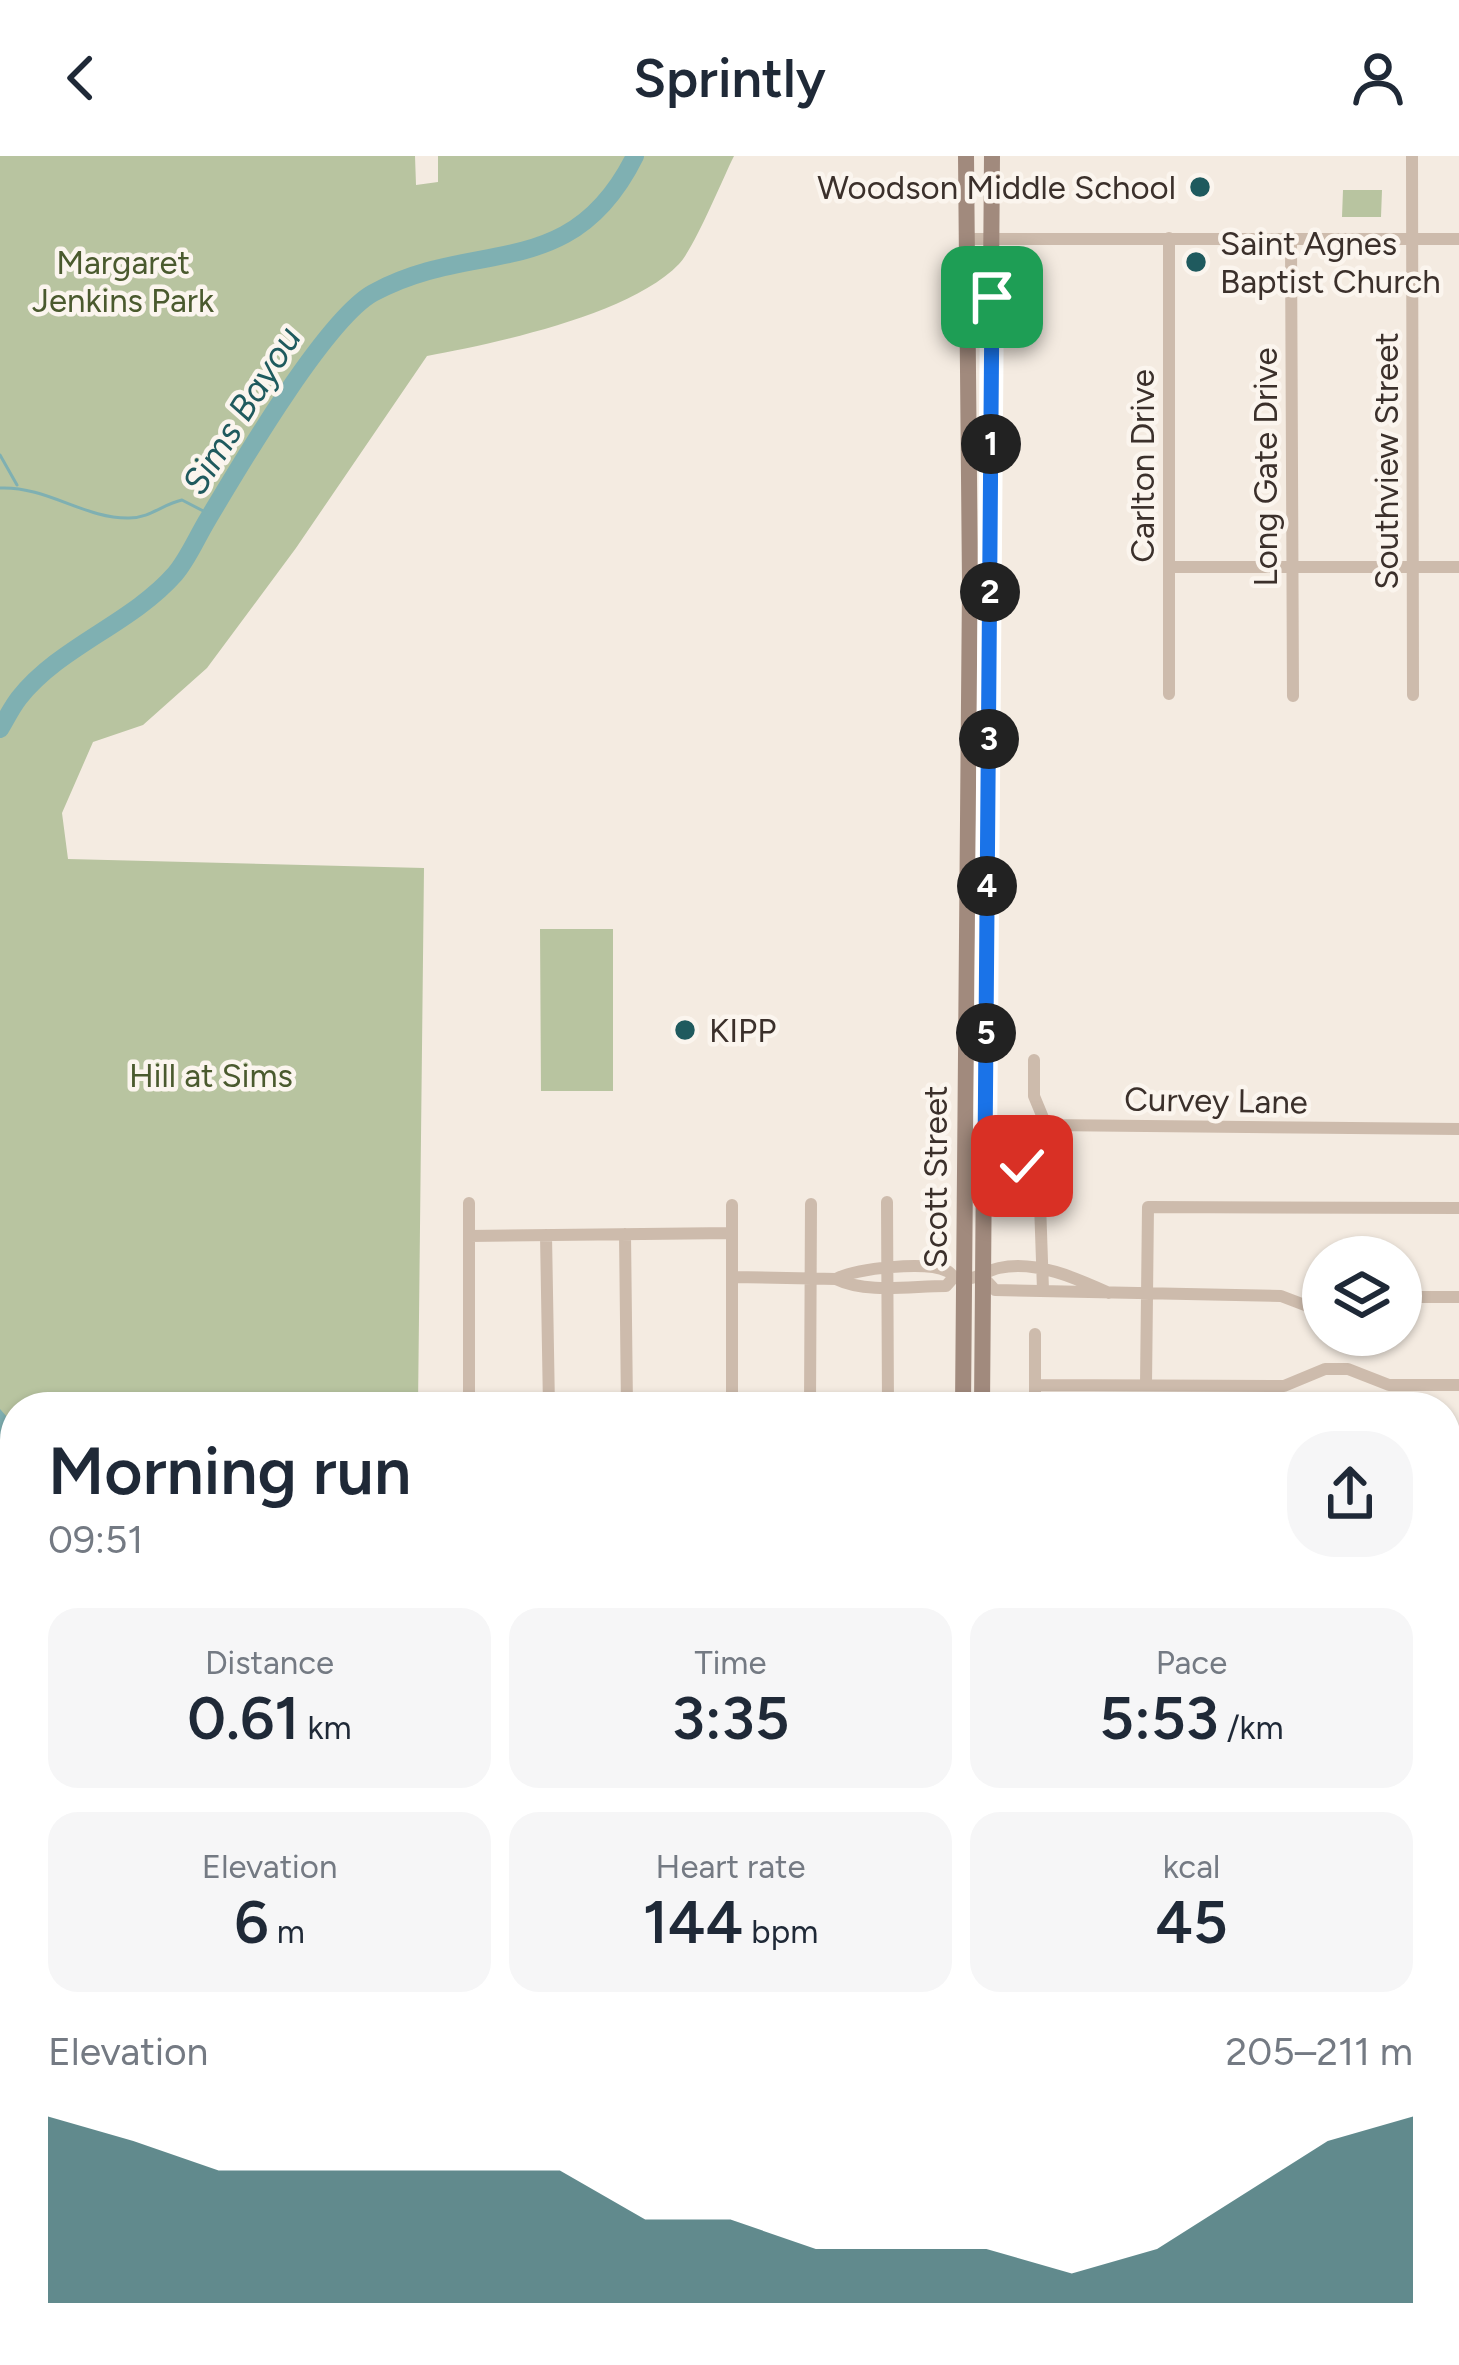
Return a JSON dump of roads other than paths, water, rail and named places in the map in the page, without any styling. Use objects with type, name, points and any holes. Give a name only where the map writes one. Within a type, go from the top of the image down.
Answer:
[{"type":"main road","name":"Scott Street","points":[[963,1392],[970,585],[966,156]]},
{"type":"main road","name":"Scott Street","points":[[980,1392],[967,1277],[985,1154],[992,156]]},
{"type":"main road","points":[[970,585],[990,584]]},
{"type":"main road","points":[[968,892],[987,892]]},
{"type":"main road","points":[[966,1058],[986,1058]]},
{"type":"street","name":"Southview Street","points":[[1412,156],[1413,694]]},
{"type":"street","points":[[967,238],[1459,239]]},
{"type":"street","name":"Carlton Drive","points":[[1169,238],[1169,694]]},
{"type":"street","name":"Long Gate Drive","points":[[1291,239],[1292,696]]},
{"type":"street","points":[[1169,567],[1459,567]]},
{"type":"street","points":[[985,1154],[1019,1154],[1046,1125],[1034,1096],[1034,1060]]},
{"type":"street","name":"Curvey Lane","points":[[1046,1125],[1459,1129]]},
{"type":"street","points":[[1019,1154],[1030,1189],[1040,1203],[1043,1290]]},
{"type":"street","points":[[887,1202],[888,1392]]},
{"type":"street","points":[[469,1203],[469,1392]]},
{"type":"street","points":[[810,1392],[811,1204]]},
{"type":"street","points":[[731,1392],[732,1205]]},
{"type":"street","points":[[1146,1385],[1148,1207],[1459,1208]]},
{"type":"street","points":[[469,1236],[732,1233]]},
{"type":"street","points":[[625,1234],[627,1392]]},
{"type":"street","points":[[547,1235],[549,1392]]},
{"type":"street","points":[[915,1268],[916,1286]]},
{"type":"street","points":[[732,1276],[836,1279],[850,1286],[946,1286],[996,1268],[1040,1268],[1109,1293]]},
{"type":"street","points":[[836,1279],[850,1270],[944,1269],[995,1290],[1281,1296],[1302,1304]]},
{"type":"street","points":[[1422,1297],[1459,1297]]},
{"type":"street","points":[[1035,1334],[1035,1392]]},
{"type":"street","points":[[1035,1385],[1284,1386],[1325,1369],[1363,1373],[1389,1385],[1459,1384]]},
{"type":"waterway","name":"Sims Bayou","points":[[0,729],[16,702],[54,664],[138,607],[175,574],[284,397],[353,308],[411,276],[551,241],[581,224],[610,197],[635,156]]},
{"type":"waterway","points":[[0,455],[17,485]]},
{"type":"waterway","points":[[0,488],[34,492],[113,517],[143,516],[182,500],[211,515]]},
{"type":"place","name":"Woodson Middle School","points":[[1200,187]]},
{"type":"place","name":"Saint Agnes Baptist Church","points":[[1196,262]]},
{"type":"place","name":"KIPP","points":[[685,1030]]},
{"type":"park label","name":"Margaret Jenkins Park","points":[[123,281]]},
{"type":"park label","name":"Hill at Sims","points":[[211,1075]]}]
